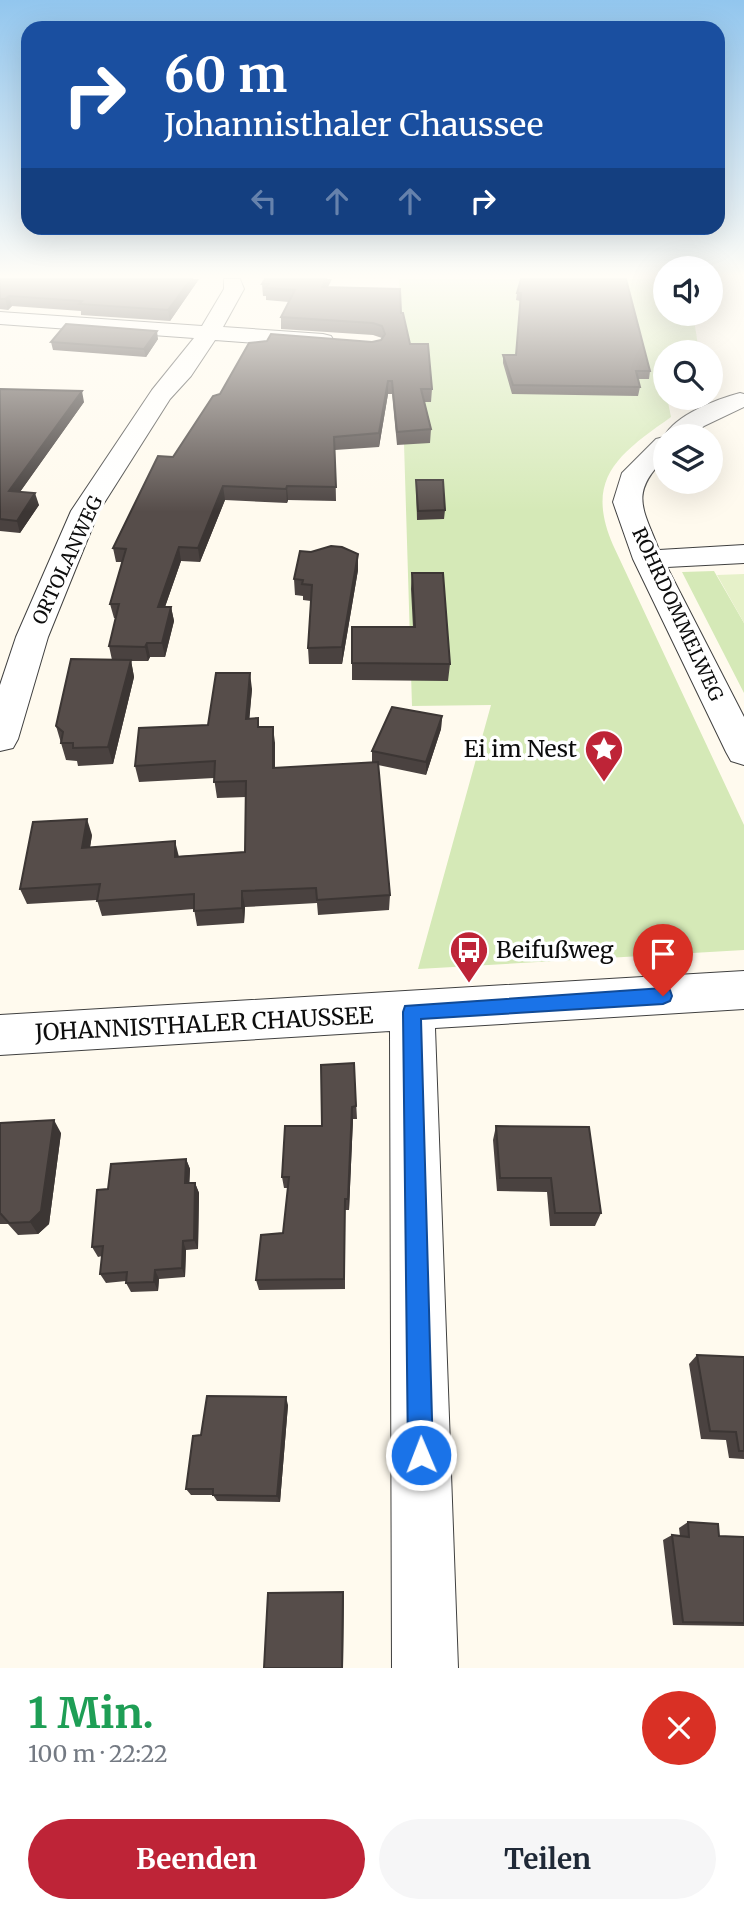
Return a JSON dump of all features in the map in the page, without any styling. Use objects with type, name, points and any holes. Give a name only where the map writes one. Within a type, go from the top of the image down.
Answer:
[{"type":"street","name":"ORTOLANWEG","points":[[0,739],[32,637],[86,511],[161,394],[173,383],[187,357]]},
{"type":"street","points":[[691,424],[740,400]]},
{"type":"street","name":"ROHRDOMMELWEG","points":[[653,456],[635,473],[627,502],[648,559],[744,752]]},
{"type":"street","points":[[648,559],[744,554]]},
{"type":"street","name":"JOHANNISTHALER CHAUSSEE","points":[[0,1035],[744,990]]},
{"type":"street","points":[[412,1012],[425,1668]]},
{"type":"green space","points":[[401,357],[653,357],[653,410],[670,410],[671,417],[662,424],[653,424],[653,430],[622,456],[612,470],[605,485],[605,522],[613,545],[744,825],[744,950],[418,969],[491,705],[412,706]]},
{"type":"green space","points":[[714,571],[744,623],[744,693],[682,572]]},
{"type":"green space","points":[[744,574],[744,623],[717,575]]},
{"type":"building","points":[[241,357],[429,357],[432,389],[421,389],[431,429],[397,432],[392,381],[388,381],[379,433],[334,437],[336,487],[287,486],[286,489],[223,486],[198,548],[179,547],[158,607],[171,607],[162,643],[147,643],[145,647],[109,646],[119,604],[110,604],[126,549],[113,548],[158,456],[173,457],[213,396],[220,394]]},
{"type":"building","points":[[504,357],[646,357],[650,371],[636,371],[640,387],[513,385]]},
{"type":"building","points":[[0,389],[82,391],[9,491],[35,493],[17,521],[0,519]]},
{"type":"building","points":[[416,480],[443,480],[445,510],[418,511]]},
{"type":"building","points":[[331,546],[342,547],[358,554],[342,647],[308,648],[312,585],[302,584],[303,580],[294,579],[300,551],[311,552]]},
{"type":"building","points":[[412,573],[443,573],[450,664],[352,663],[352,627],[415,627]]},
{"type":"building","points":[[71,659],[131,660],[108,747],[73,748],[73,743],[61,743],[63,732],[56,726]]},
{"type":"building","points":[[216,673],[250,673],[246,719],[258,718],[258,727],[273,727],[273,768],[378,762],[390,895],[317,900],[316,888],[242,891],[242,908],[194,911],[194,894],[97,901],[100,884],[20,889],[33,822],[87,819],[82,848],[175,841],[175,857],[245,852],[246,781],[214,782],[215,761],[135,766],[139,728],[208,725]]},
{"type":"building","points":[[392,707],[442,716],[426,762],[372,751]]},
{"type":"building","points":[[354,1063],[356,1106],[352,1107],[348,1199],[345,1199],[344,1279],[256,1280],[261,1235],[283,1233],[289,1177],[282,1177],[285,1126],[322,1126],[321,1065]]},
{"type":"building","points":[[54,1120],[41,1211],[30,1222],[9,1223],[0,1213],[0,1123]]},
{"type":"building","points":[[496,1126],[589,1127],[601,1213],[555,1213],[551,1178],[500,1178]]},
{"type":"building","points":[[186,1159],[185,1183],[195,1183],[194,1240],[183,1241],[182,1268],[155,1270],[154,1282],[126,1283],[127,1272],[100,1274],[103,1246],[92,1247],[97,1190],[108,1189],[111,1164]]},
{"type":"building","points":[[697,1355],[744,1357],[744,1451],[739,1451],[736,1432],[710,1431]]},
{"type":"building","points":[[207,1396],[286,1397],[277,1496],[213,1495],[213,1489],[186,1489],[193,1436],[201,1435]]},
{"type":"building","points":[[688,1522],[718,1524],[719,1536],[744,1537],[744,1623],[683,1622],[672,1535],[689,1537]]},
{"type":"building","points":[[343,1592],[342,1668],[264,1668],[268,1593]]},
{"type":"place","name":"Ei im Nest","points":[[604,783]]},
{"type":"place","name":"Beifußweg","points":[[469,984]]},
{"type":"route","points":[[421,1455],[412,1012],[663,996]]}]
